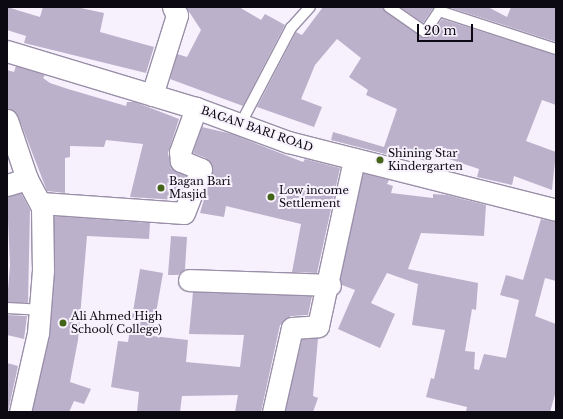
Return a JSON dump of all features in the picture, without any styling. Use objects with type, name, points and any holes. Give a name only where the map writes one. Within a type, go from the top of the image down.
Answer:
[{"type":"street","points":[[152,95],[177,15],[173,7]]},
{"type":"street","name":"BAGAN BARI ROAD","points":[[7,51],[196,108],[288,142],[556,210]]},
{"type":"street","points":[[41,203],[184,213],[201,169],[181,160],[180,152],[196,108]]},
{"type":"street","points":[[7,120],[27,179],[41,203],[40,310],[20,412]]},
{"type":"street","points":[[273,412],[292,328],[318,326],[330,285],[354,159]]},
{"type":"street","points":[[7,185],[27,179]]},
{"type":"street","points":[[189,280],[330,285]]},
{"type":"lane","points":[[240,124],[291,28],[310,7]]},
{"type":"lane","points":[[389,7],[425,32],[439,11],[556,49]]},
{"type":"lane","points":[[7,308],[40,310]]},
{"type":"building","points":[[7,7],[40,17],[43,7],[76,7],[104,13],[100,32],[154,47],[146,73],[24,43],[26,36],[7,30]]},
{"type":"building","points":[[186,7],[239,7],[261,20],[265,14],[285,25],[243,106],[170,79],[177,54],[187,57],[201,30]]},
{"type":"building","points":[[323,7],[383,7],[424,38],[430,36],[442,19],[556,55],[556,105],[542,100],[526,141],[556,152],[552,190],[514,176],[512,185],[477,177],[479,169],[431,153],[428,162],[403,153],[401,158],[331,140],[333,132],[384,147],[397,109],[366,95],[368,90],[349,77],[361,58],[337,39],[315,65],[301,99],[322,107],[314,127],[257,107],[296,32],[302,35]]},
{"type":"building","points":[[400,7],[434,7],[423,23]]},
{"type":"building","points":[[448,7],[488,7],[507,17],[511,7],[556,7],[556,42]]},
{"type":"building","points":[[16,66],[45,75],[43,78],[50,83],[68,89],[126,106],[127,102],[135,102],[179,119],[168,153],[171,168],[186,176],[176,200],[130,197],[143,144],[106,140],[104,147],[70,146],[70,157],[65,158],[65,193],[47,191],[18,116],[7,108],[7,70],[14,72]]},
{"type":"building","points":[[202,127],[232,134],[303,162],[305,159],[340,168],[317,273],[292,272],[301,224],[226,206],[224,217],[200,213],[213,168],[206,158],[193,153]]},
{"type":"building","points":[[363,173],[389,180],[387,184],[393,186],[391,193],[433,198],[433,194],[447,195],[486,205],[484,236],[421,233],[408,269],[478,283],[476,310],[472,309],[465,351],[475,352],[474,369],[479,370],[484,354],[506,358],[519,300],[500,295],[506,275],[523,280],[541,219],[556,222],[556,281],[545,278],[535,316],[556,324],[556,391],[550,412],[466,412],[467,407],[426,397],[431,378],[434,379],[445,330],[412,325],[418,284],[387,273],[371,303],[395,314],[380,348],[338,329],[355,290],[342,285],[340,279]]},
{"type":"building","points":[[21,193],[30,210],[28,303],[7,302],[10,265],[7,197]]},
{"type":"building","points":[[54,216],[150,223],[149,239],[87,236],[78,340],[70,382],[91,389],[84,404],[74,401],[69,412],[32,412],[50,334]]},
{"type":"building","points":[[171,236],[187,237],[185,269],[178,275],[168,275]]},
{"type":"building","points":[[140,269],[163,273],[152,336],[188,340],[186,362],[240,367],[244,335],[189,334],[193,292],[312,296],[308,315],[291,316],[280,325],[261,412],[235,412],[238,395],[182,396],[180,412],[137,412],[139,392],[111,387],[118,341],[128,342]]},
{"type":"building","points":[[7,315],[27,316],[24,339],[7,335]]},
{"type":"building","points":[[318,338],[313,396],[318,398],[313,412],[285,412],[302,339]]},
{"type":"building","points":[[7,363],[18,366],[8,412],[7,412]]},
{"type":"place","name":"Shining Star Kindergarten","points":[[380,160]]},
{"type":"place","name":"Bagan Bari Masjid","points":[[161,188]]},
{"type":"place","name":"Low income Settlement","points":[[271,197]]},
{"type":"place","name":"Ali Ahmed High School( College)","points":[[63,323]]}]
